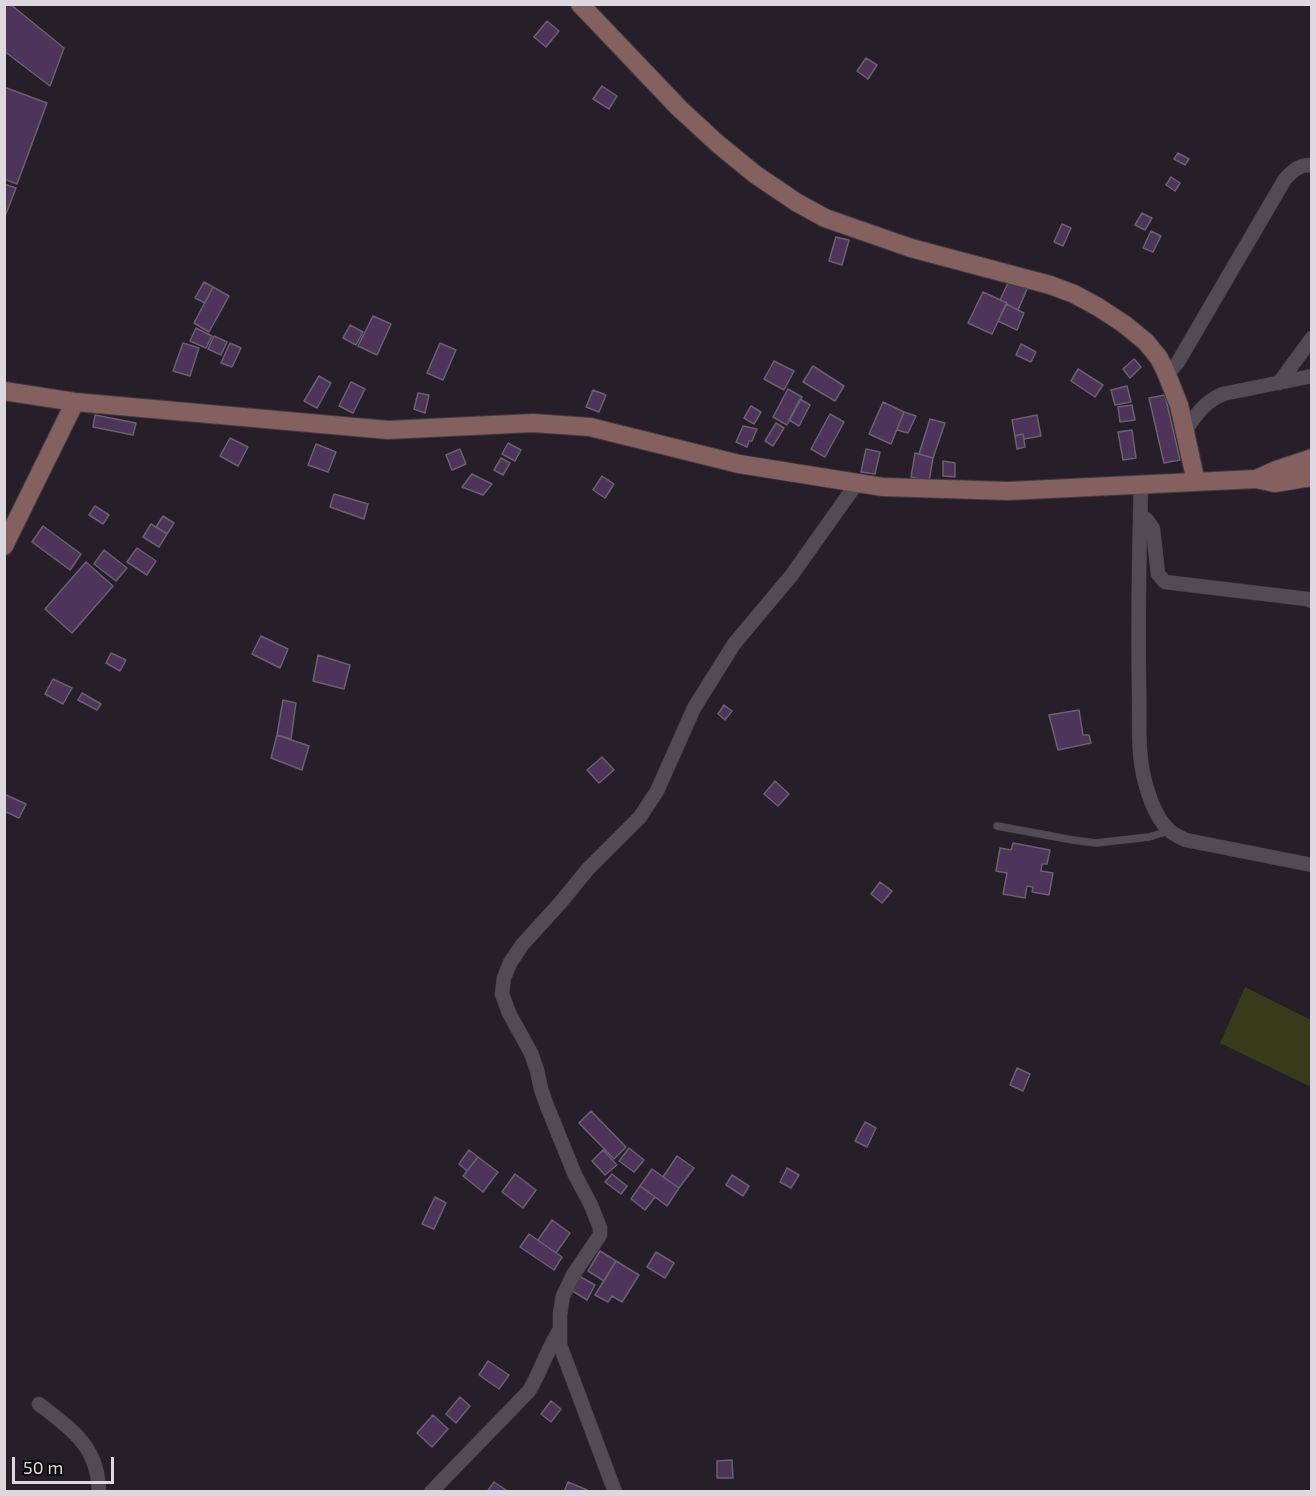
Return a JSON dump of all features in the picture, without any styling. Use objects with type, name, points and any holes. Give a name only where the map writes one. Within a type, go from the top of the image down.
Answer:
[{"type":"street","points":[[580,4],[679,108],[718,144],[756,175],[796,202],[825,218],[911,248],[1050,285],[1074,294],[1124,324],[1146,342],[1159,358],[1167,375],[1179,405],[1196,482]]},
{"type":"street","points":[[1167,375],[1173,369],[1285,179],[1297,168],[1311,165]]},
{"type":"street","points":[[1279,383],[1311,338]]},
{"type":"street","points":[[1185,431],[1206,404],[1223,394],[1311,376]]},
{"type":"street","points":[[4,391],[75,402],[388,430],[533,423],[590,427],[739,464],[883,487],[1008,491],[1256,480],[1275,483],[1311,477]]},
{"type":"street","points":[[4,546],[75,402]]},
{"type":"street","points":[[1256,480],[1276,470],[1311,458]]},
{"type":"street","points":[[615,1491],[560,1345],[559,1331],[563,1296],[573,1275],[600,1235],[600,1228],[552,1121],[531,1053],[509,1013],[502,994],[504,978],[510,963],[522,945],[588,868],[640,817],[657,790],[694,708],[734,644],[791,576],[857,483]]},
{"type":"street","points":[[1141,485],[1138,620],[1140,752],[1149,795],[1158,816],[1166,828],[1186,840],[1311,865]]},
{"type":"street","points":[[1140,515],[1153,529],[1158,574],[1165,582],[1311,601]]},
{"type":"street","points":[[431,1491],[530,1390],[550,1345],[559,1331]]},
{"type":"street","points":[[39,1404],[70,1428],[84,1444],[98,1471],[99,1491]]},
{"type":"lane","points":[[997,826],[1096,843],[1149,837],[1170,831]]},
{"type":"green space","points":[[1245,987],[1311,1020],[1312,1079],[1309,1086],[1220,1043]]},
{"type":"building","points":[[4,4],[10,4],[64,48],[50,86],[4,51]]},
{"type":"building","points":[[547,21],[559,31],[546,47],[534,37]]},
{"type":"building","points":[[866,58],[877,65],[868,79],[857,71]]},
{"type":"building","points":[[602,86],[617,96],[609,109],[593,99]]},
{"type":"building","points":[[4,87],[47,103],[17,184],[4,179]]},
{"type":"building","points":[[1178,153],[1189,159],[1185,165],[1174,159]]},
{"type":"building","points":[[1171,177],[1180,183],[1175,191],[1166,185]]},
{"type":"building","points":[[4,184],[16,188],[4,219]]},
{"type":"building","points":[[1142,213],[1152,218],[1145,230],[1135,225]]},
{"type":"building","points":[[1062,224],[1071,228],[1063,246],[1054,242]]},
{"type":"building","points":[[1151,231],[1161,236],[1153,252],[1143,248]]},
{"type":"building","points":[[836,237],[849,240],[842,265],[829,261]]},
{"type":"building","points":[[1009,281],[1027,289],[1018,310],[1000,300]]},
{"type":"building","points":[[204,282],[213,287],[205,303],[195,298]]},
{"type":"building","points":[[213,287],[229,296],[209,332],[194,323]]},
{"type":"building","points":[[983,292],[1007,303],[992,334],[968,323]]},
{"type":"building","points":[[1006,304],[1024,313],[1017,330],[998,321]]},
{"type":"building","points":[[373,316],[391,324],[377,355],[358,346]]},
{"type":"building","points":[[350,325],[363,332],[356,345],[343,338]]},
{"type":"building","points":[[196,328],[212,336],[206,348],[190,341]]},
{"type":"building","points":[[214,336],[227,342],[221,355],[208,349]]},
{"type":"building","points":[[183,343],[199,348],[190,376],[173,371]]},
{"type":"building","points":[[230,343],[241,348],[232,367],[221,363]]},
{"type":"building","points":[[440,343],[456,350],[443,380],[427,373]]},
{"type":"building","points":[[1021,344],[1036,352],[1031,362],[1016,355]]},
{"type":"building","points":[[1134,359],[1141,367],[1130,378],[1123,369]]},
{"type":"building","points":[[774,361],[794,371],[784,390],[764,379]]},
{"type":"building","points":[[813,366],[844,386],[835,401],[803,382]]},
{"type":"building","points":[[1078,369],[1103,385],[1095,397],[1071,381]]},
{"type":"building","points":[[319,376],[331,383],[317,408],[304,401]]},
{"type":"building","points":[[351,382],[365,389],[353,413],[339,406]]},
{"type":"building","points":[[1127,386],[1131,402],[1115,405],[1111,390]]},
{"type":"building","points":[[788,389],[802,397],[787,425],[773,417]]},
{"type":"building","points":[[593,390],[606,395],[599,412],[586,407]]},
{"type":"building","points":[[418,393],[429,395],[425,413],[414,409]]},
{"type":"building","points":[[1165,395],[1180,460],[1164,463],[1149,398]]},
{"type":"building","points":[[800,399],[810,405],[799,426],[789,420]]},
{"type":"building","points":[[883,402],[904,412],[891,444],[869,434]]},
{"type":"building","points":[[1132,405],[1135,420],[1120,422],[1118,407]]},
{"type":"building","points":[[751,406],[761,412],[754,424],[744,418]]},
{"type":"building","points":[[904,412],[916,416],[908,433],[897,430]]},
{"type":"building","points":[[830,414],[844,422],[825,457],[811,449]]},
{"type":"building","points":[[95,415],[136,423],[133,435],[93,427]]},
{"type":"building","points":[[1037,415],[1041,436],[1024,439],[1023,434],[1015,436],[1012,420]]},
{"type":"building","points":[[930,419],[945,423],[933,458],[919,454]]},
{"type":"building","points":[[776,423],[784,428],[773,446],[765,441]]},
{"type":"building","points":[[743,426],[757,429],[747,447],[736,442]]},
{"type":"building","points":[[1132,430],[1136,458],[1123,460],[1118,432]]},
{"type":"building","points":[[1023,434],[1025,447],[1017,449],[1015,436]]},
{"type":"building","points":[[230,438],[248,447],[238,466],[220,456]]},
{"type":"building","points":[[508,443],[521,450],[515,461],[502,454]]},
{"type":"building","points":[[316,444],[336,452],[328,472],[308,465]]},
{"type":"building","points":[[460,449],[466,464],[452,470],[446,455]]},
{"type":"building","points":[[866,449],[880,452],[875,474],[861,472]]},
{"type":"building","points":[[915,453],[933,458],[929,481],[911,477]]},
{"type":"building","points":[[501,458],[510,463],[503,475],[494,470]]},
{"type":"building","points":[[943,461],[955,463],[955,477],[943,476]]},
{"type":"building","points":[[472,474],[492,484],[483,495],[462,487]]},
{"type":"building","points":[[602,476],[614,484],[605,498],[593,490]]},
{"type":"building","points":[[334,494],[368,504],[364,519],[330,507]]},
{"type":"building","points":[[95,506],[109,515],[103,524],[89,515]]},
{"type":"building","points":[[163,516],[174,523],[167,534],[156,527]]},
{"type":"building","points":[[151,524],[167,534],[159,547],[143,537]]},
{"type":"building","points":[[43,526],[81,554],[70,570],[32,542]]},
{"type":"building","points":[[137,548],[156,561],[147,575],[127,562]]},
{"type":"building","points":[[104,550],[127,568],[116,581],[94,564]]},
{"type":"building","points":[[86,562],[113,586],[72,633],[45,609]]},
{"type":"building","points":[[261,636],[288,649],[280,668],[252,654]]},
{"type":"building","points":[[111,653],[126,660],[120,671],[106,663]]},
{"type":"building","points":[[318,655],[350,665],[344,689],[313,681]]},
{"type":"building","points":[[53,679],[72,688],[63,704],[45,694]]},
{"type":"building","points":[[82,693],[101,704],[97,710],[78,700]]},
{"type":"building","points":[[283,700],[296,703],[291,739],[277,735]]},
{"type":"building","points":[[724,705],[732,711],[725,720],[718,714]]},
{"type":"building","points":[[1079,710],[1083,735],[1089,735],[1091,743],[1058,750],[1049,715]]},
{"type":"building","points":[[277,735],[309,746],[302,770],[271,758]]},
{"type":"building","points":[[602,757],[614,770],[599,783],[587,770]]},
{"type":"building","points":[[775,781],[789,794],[778,806],[764,794]]},
{"type":"building","points":[[4,794],[26,804],[19,818],[4,811]]},
{"type":"building","points":[[1013,843],[1050,850],[1047,864],[1042,864],[1041,871],[1053,873],[1049,895],[1032,892],[1033,887],[1027,886],[1025,898],[1003,894],[1007,873],[996,871],[1000,848],[1011,850]]},
{"type":"building","points":[[880,882],[892,891],[882,903],[871,894]]},
{"type":"building","points":[[1017,1068],[1030,1074],[1023,1091],[1010,1085]]},
{"type":"building","points":[[591,1111],[626,1147],[614,1159],[579,1123]]},
{"type":"building","points":[[865,1122],[876,1128],[867,1147],[855,1141]]},
{"type":"building","points":[[629,1148],[644,1160],[634,1172],[619,1161]]},
{"type":"building","points":[[469,1150],[478,1157],[467,1171],[459,1164]]},
{"type":"building","points":[[603,1150],[617,1165],[605,1175],[592,1161]]},
{"type":"building","points":[[677,1156],[694,1168],[679,1188],[663,1177]]},
{"type":"building","points":[[478,1157],[498,1172],[483,1192],[463,1176]]},
{"type":"building","points":[[787,1168],[799,1175],[791,1188],[780,1182]]},
{"type":"building","points":[[652,1169],[679,1188],[667,1206],[640,1186]]},
{"type":"building","points":[[515,1174],[536,1190],[523,1208],[502,1192]]},
{"type":"building","points":[[612,1174],[627,1186],[621,1194],[605,1182]]},
{"type":"building","points":[[732,1175],[749,1186],[743,1196],[726,1185]]},
{"type":"building","points":[[640,1186],[655,1197],[645,1210],[631,1199]]},
{"type":"building","points":[[435,1197],[446,1203],[434,1229],[422,1224]]},
{"type":"building","points":[[552,1220],[570,1233],[556,1253],[538,1240]]},
{"type":"building","points":[[529,1234],[562,1257],[554,1270],[520,1247]]},
{"type":"building","points":[[600,1251],[616,1261],[604,1281],[588,1271]]},
{"type":"building","points":[[656,1252],[674,1263],[665,1278],[647,1267]]},
{"type":"building","points":[[616,1261],[639,1275],[622,1302],[612,1296],[608,1302],[595,1295]]},
{"type":"building","points":[[579,1276],[595,1285],[587,1300],[571,1290]]},
{"type":"building","points":[[488,1361],[509,1375],[499,1389],[479,1375]]},
{"type":"building","points":[[460,1397],[470,1406],[456,1423],[446,1414]]},
{"type":"building","points":[[551,1401],[561,1409],[551,1422],[541,1414]]},
{"type":"building","points":[[433,1415],[448,1429],[432,1447],[417,1433]]},
{"type":"building","points":[[732,1460],[733,1478],[717,1478],[717,1461]]},
{"type":"building","points":[[494,1482],[509,1492],[487,1492]]},
{"type":"building","points":[[568,1482],[587,1490],[587,1492],[564,1492]]}]
